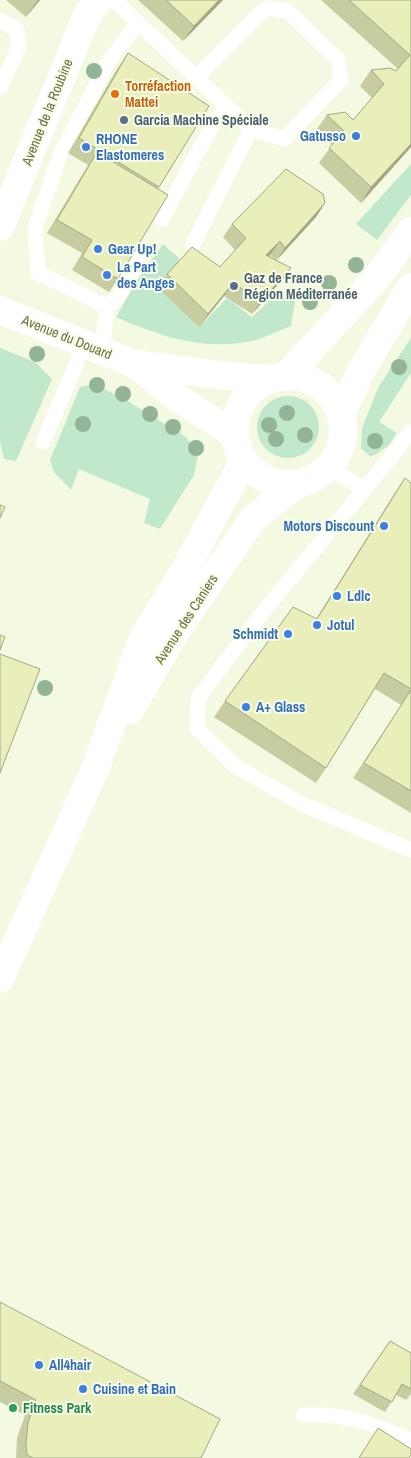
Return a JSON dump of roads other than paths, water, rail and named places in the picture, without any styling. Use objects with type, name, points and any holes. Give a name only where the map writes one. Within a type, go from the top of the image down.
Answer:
[{"type":"street","name":"Avenue de la Roubine","points":[[0,227],[88,13],[99,0]]},
{"type":"street","points":[[279,377],[376,279],[411,231]]},
{"type":"street","points":[[341,414],[361,371],[411,287]]},
{"type":"street","name":"Avenue du Douard","points":[[0,310],[135,364],[226,376],[279,377]]},
{"type":"street","name":"Avenue du Douard","points":[[135,364],[174,395],[235,435]]},
{"type":"street","points":[[279,377],[305,378],[321,386],[333,398],[341,414],[344,433],[340,451],[330,467],[315,478],[297,484],[282,484],[267,480],[254,472],[244,461],[238,449],[235,435],[236,418],[243,401],[258,385],[279,377]]},
{"type":"street","name":"Avenue des Caniers","points":[[95,770],[142,640],[185,569],[244,461]]},
{"type":"street","name":"Avenue des Caniers","points":[[0,979],[7,945],[95,770],[176,631],[253,519],[297,484]]},
{"type":"lane","points":[[114,0],[251,129],[284,138],[341,80],[338,60],[288,11],[266,8],[197,78]]},
{"type":"lane","points":[[0,20],[17,30],[19,46],[0,88]]},
{"type":"lane","points":[[107,307],[38,272],[35,228],[60,155],[108,62],[138,23]]},
{"type":"lane","points":[[162,219],[213,124],[227,106]]},
{"type":"lane","points":[[193,244],[251,129]]},
{"type":"lane","points":[[43,442],[77,362],[92,347],[107,307],[119,296],[142,253]]},
{"type":"lane","points":[[411,432],[266,608],[198,699],[198,729],[235,766],[302,804],[411,850]]},
{"type":"lane","points":[[330,467],[364,490]]},
{"type":"lane","points":[[303,1415],[341,1416],[365,1421],[411,1440]]},
{"type":"place","name":"Torréfaction Mattei","points":[[115,94]]},
{"type":"place","name":"Garcia Machine Spéciale","points":[[124,120]]},
{"type":"place","name":"Gatusso","points":[[356,136]]},
{"type":"place","name":"RHONE Elastomeres","points":[[86,147]]},
{"type":"place","name":"Gear Up!","points":[[98,249]]},
{"type":"place","name":"La Part des Anges","points":[[107,275]]},
{"type":"place","name":"Gaz de France Région Méditerranée","points":[[234,286]]},
{"type":"place","name":"Motors Discount","points":[[384,526]]},
{"type":"place","name":"Ldlc","points":[[337,596]]},
{"type":"place","name":"Jotul","points":[[317,625]]},
{"type":"place","name":"Schmidt","points":[[288,634]]},
{"type":"place","name":"A+ Glass","points":[[246,707]]},
{"type":"place","name":"All4hair","points":[[39,1365]]},
{"type":"place","name":"Cuisine et Bain","points":[[83,1389]]},
{"type":"place","name":"Fitness Park","points":[[13,1408]]}]
